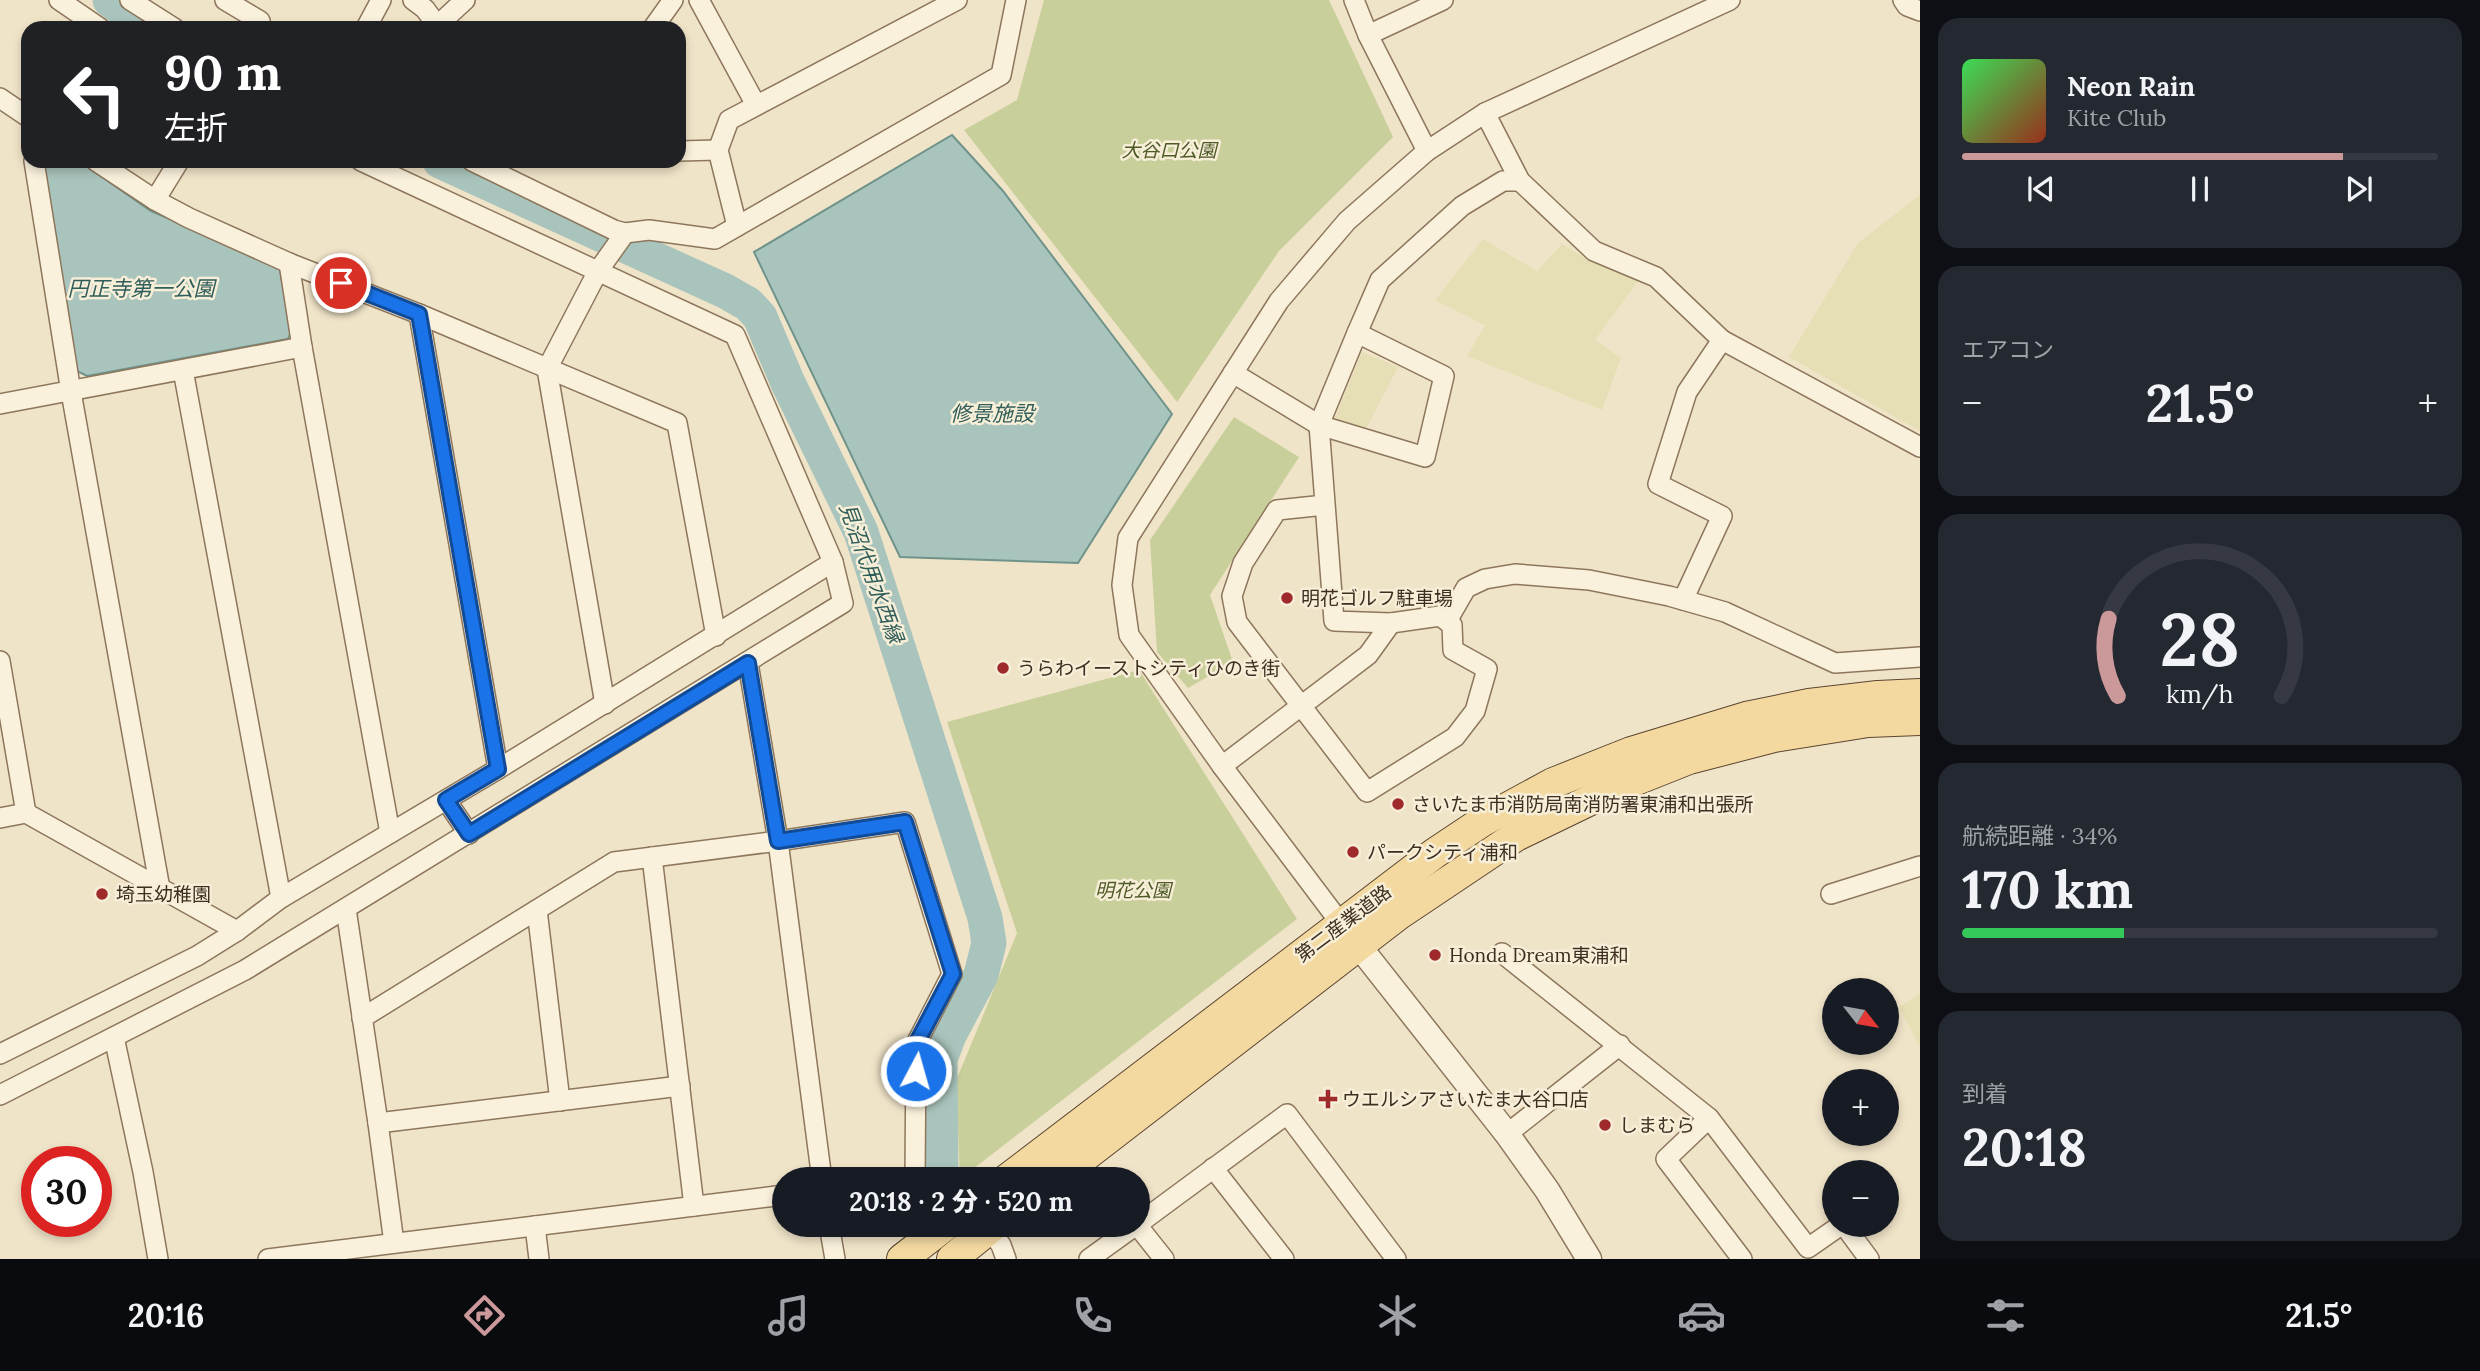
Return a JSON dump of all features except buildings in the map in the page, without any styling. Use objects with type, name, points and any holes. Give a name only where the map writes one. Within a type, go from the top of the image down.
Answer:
[{"type":"main road","name":"第二産業道路","points":[[1070,1167],[1350,935],[1435,853],[1483,821],[1566,778],[1631,752],[1746,717],[1809,704],[1920,694]]},
{"type":"main road","name":"第二産業道路","points":[[1024,1167],[1350,935],[1398,915],[1516,836],[1622,786],[1689,759],[1774,737],[1868,722],[1920,720]]},
{"type":"street","points":[[60,0],[90,21]]},
{"type":"street","points":[[130,0],[163,21]]},
{"type":"street","points":[[225,0],[260,21]]},
{"type":"street","points":[[370,21],[382,0]]},
{"type":"street","points":[[413,0],[434,21]]},
{"type":"street","points":[[445,21],[465,0]]},
{"type":"street","points":[[658,21],[673,0]]},
{"type":"street","points":[[699,0],[757,105]]},
{"type":"street","points":[[737,226],[718,150],[729,120],[957,0]]},
{"type":"street","points":[[605,704],[547,369],[598,271],[620,239],[649,230],[715,239],[1001,75],[1016,0]]},
{"type":"street","points":[[1354,0],[1368,35],[1427,151]]},
{"type":"street","points":[[1368,35],[1443,0]]},
{"type":"street","points":[[1589,1259],[1547,1190],[1507,1134],[1350,935],[1222,766],[1129,635],[1122,585],[1128,538],[1279,301],[1347,221],[1427,151],[1485,113],[1730,0]]},
{"type":"street","points":[[1903,0],[1908,6],[1920,11]]},
{"type":"street","points":[[0,98],[21,113]]},
{"type":"street","points":[[1485,113],[1520,181],[1594,251],[1656,277],[1721,340],[1920,447]]},
{"type":"street","points":[[686,151],[718,150]]},
{"type":"street","points":[[35,168],[71,392],[160,889]]},
{"type":"street","points":[[107,168],[155,200],[289,263],[419,314],[677,423],[716,636]]},
{"type":"street","points":[[155,200],[175,168]]},
{"type":"street","points":[[0,1095],[245,970],[843,603],[833,562],[735,335],[376,168]]},
{"type":"street","points":[[486,168],[614,230],[620,239]]},
{"type":"street","points":[[1325,505],[1277,510],[1243,563],[1232,596],[1237,622],[1367,792],[1455,737],[1475,711],[1487,669],[1453,650],[1452,625],[1440,616],[1391,623],[1334,621],[1319,425],[1380,280],[1462,206],[1503,181],[1520,181]]},
{"type":"street","points":[[289,263],[390,833]]},
{"type":"street","points":[[419,314],[498,769]]},
{"type":"street","points":[[1233,373],[1319,425],[1425,457],[1444,376],[1357,333]]},
{"type":"street","points":[[1683,600],[1722,516],[1658,484],[1687,392],[1721,340]]},
{"type":"street","points":[[0,404],[302,346]]},
{"type":"street","points":[[183,370],[281,898]]},
{"type":"street","points":[[0,1054],[197,956],[237,931],[281,898],[605,704],[833,562]]},
{"type":"street","points":[[1447,621],[1465,588],[1485,579],[1515,574],[1589,580],[1683,600],[1725,612],[1835,663],[1920,657]]},
{"type":"street","points":[[1222,766],[1368,655],[1391,623]]},
{"type":"street","points":[[0,661],[26,813]]},
{"type":"street","points":[[748,663],[778,841],[820,1167]]},
{"type":"street","points":[[446,800],[469,834]]},
{"type":"street","points":[[0,818],[26,813],[237,931]]},
{"type":"street","points":[[362,1018],[614,862],[905,822],[953,974],[916,1044],[915,1167]]},
{"type":"street","points":[[652,857],[694,1206]]},
{"type":"street","points":[[1831,894],[1920,866]]},
{"type":"street","points":[[346,909],[394,1243]]},
{"type":"street","points":[[537,910],[560,1101]]},
{"type":"street","points":[[1502,953],[1709,1118],[1808,1248],[1824,1237]]},
{"type":"street","points":[[114,1037],[143,1172],[158,1259]]},
{"type":"street","points":[[1507,1134],[1620,1045]]},
{"type":"street","points":[[379,1124],[680,1086]]},
{"type":"street","points":[[1150,1215],[1287,1114],[1396,1259]]},
{"type":"street","points":[[1709,1118],[1666,1159],[1742,1259]]},
{"type":"street","points":[[1213,1168],[1284,1259]]},
{"type":"street","points":[[268,1259],[318,1256],[394,1243],[772,1196]]},
{"type":"street","points":[[536,1226],[539,1259]]},
{"type":"street","points":[[831,1237],[835,1259]]},
{"type":"street","points":[[1089,1259],[1120,1237]]},
{"type":"street","points":[[1147,1237],[1164,1259]]},
{"type":"street","points":[[1852,1237],[1869,1259]]},
{"type":"street","points":[[975,1240],[1001,1245],[1006,1259]]},
{"type":"shaded area","points":[[1920,195],[1920,431],[1789,357],[1858,243]]},
{"type":"shaded area","points":[[1483,239],[1537,271],[1562,244],[1592,262],[1641,277],[1595,340],[1621,358],[1602,410],[1467,356],[1485,325],[1435,300]]},
{"type":"shaded area","points":[[1362,352],[1398,367],[1365,431],[1334,420]]},
{"type":"shaded area","points":[[1920,993],[1920,1047],[1899,1007]]},
{"type":"green space","name":"大谷口公園","points":[[1044,0],[1329,0],[1393,137],[1279,251],[1177,402],[964,130],[1017,100]]},
{"type":"green space","points":[[1234,417],[1299,457],[1210,595],[1233,662],[1188,688],[1157,652],[1150,540]]},
{"type":"green space","name":"明花公園","points":[[1139,670],[1297,919],[976,1167],[960,1167],[956,1081],[1017,933],[947,722]]},
{"type":"water","name":"修景施設","points":[[952,135],[1003,191],[1172,414],[1078,563],[900,557],[754,252]]},
{"type":"water","name":"円正寺第一公園","points":[[41,168],[89,168],[151,211],[272,262],[280,270],[291,332],[288,339],[87,376],[77,371]]},
{"type":"waterway","name":"見沼代用水西縁","points":[[110,0],[140,21]]},
{"type":"waterway","name":"見沼代用水西縁","points":[[455,168],[725,291],[748,304],[760,317],[788,383],[861,532],[985,918],[989,943],[981,975],[949,1035],[940,1059],[941,1167]]},
{"type":"place","name":"明花ゴルフ駐車場","points":[[1287,598]]},
{"type":"place","name":"うらわイーストシティひのき街","points":[[1003,668]]},
{"type":"place","name":"さいたま市消防局南消防署東浦和出張所","points":[[1398,804]]},
{"type":"place","name":"パークシティ浦和","points":[[1353,852]]},
{"type":"place","name":"埼玉幼稚園","points":[[102,894]]},
{"type":"place","name":"Honda Dream東浦和","points":[[1435,955]]},
{"type":"place","name":"ウエルシアさいたま大谷口店","points":[[1328,1099]]},
{"type":"place","name":"しまむら","points":[[1605,1125]]},
{"type":"route","points":[[341,283],[419,314],[498,769],[446,800],[469,834],[748,663],[778,841],[905,822],[953,974],[916,1044],[916,1071]]}]
